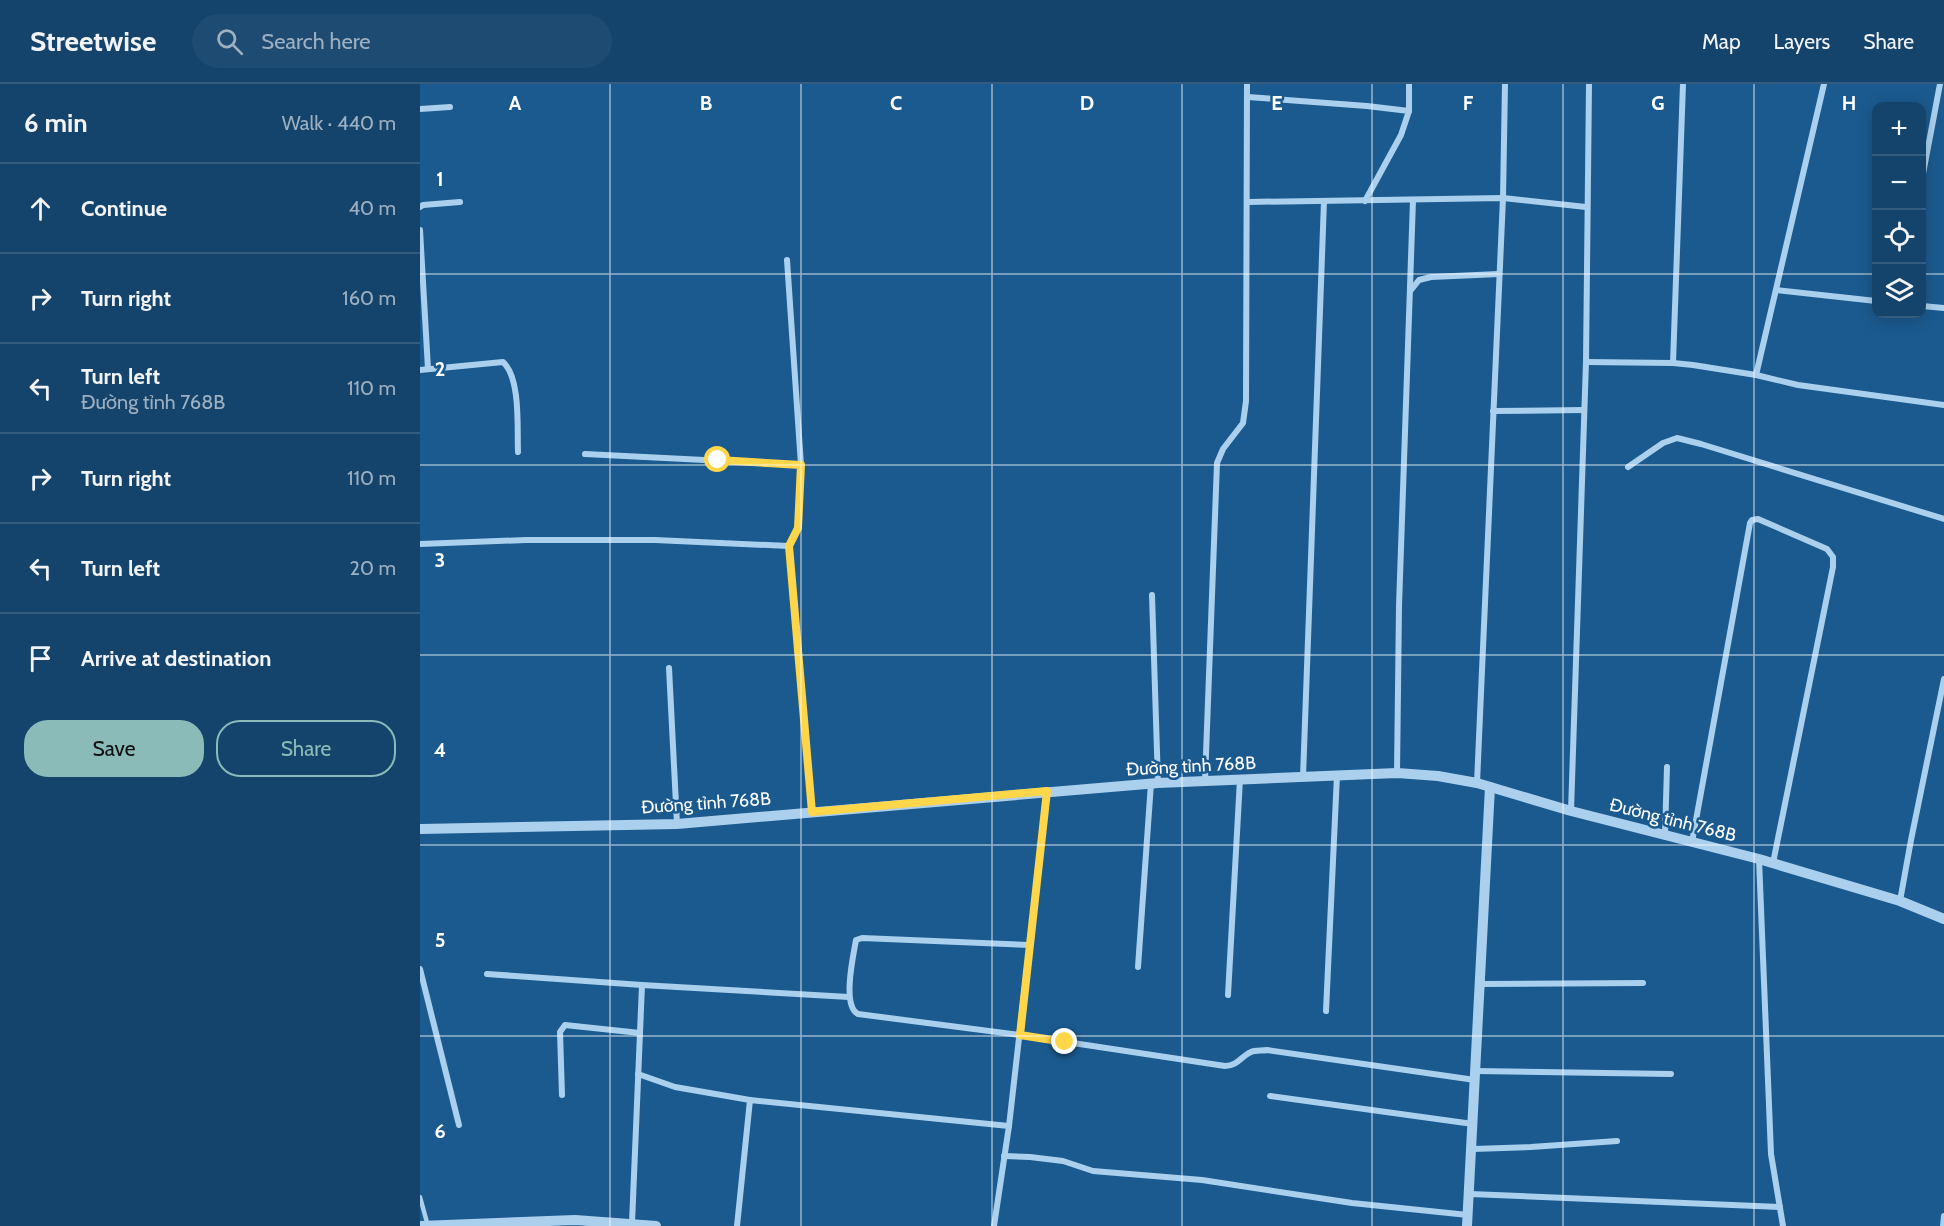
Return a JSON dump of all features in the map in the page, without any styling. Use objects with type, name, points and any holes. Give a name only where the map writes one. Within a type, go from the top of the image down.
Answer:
[{"type":"street","points":[[1205,781],[1217,463],[1222,449],[1243,423],[1246,401],[1247,84]]},
{"type":"street","points":[[1365,201],[1401,135],[1409,111],[1409,84]]},
{"type":"street","points":[[1477,783],[1503,198],[1505,84]]},
{"type":"street","points":[[1571,811],[1586,362],[1589,84]]},
{"type":"street","points":[[1673,363],[1683,84]]},
{"type":"street","points":[[1756,375],[1824,84]]},
{"type":"street","points":[[1926,158],[1940,84]]},
{"type":"street","points":[[1248,98],[1409,111]]},
{"type":"street","points":[[420,109],[450,107]]},
{"type":"street","points":[[1248,202],[1503,198],[1586,207]]},
{"type":"street","points":[[1397,773],[1399,606],[1413,200]]},
{"type":"street","points":[[1303,777],[1324,201]]},
{"type":"street","points":[[420,207],[460,202]]},
{"type":"street","points":[[420,230],[428,369]]},
{"type":"street","points":[[787,260],[801,465],[798,528],[789,546],[812,812]]},
{"type":"street","points":[[1410,291],[1419,280],[1431,277],[1499,274]]},
{"type":"street","points":[[1776,290],[1872,301]]},
{"type":"street","points":[[1926,306],[1944,308]]},
{"type":"street","points":[[420,370],[502,362],[507,366],[515,393],[518,452]]},
{"type":"street","points":[[1586,362],[1673,363],[1756,375],[1798,385],[1944,405]]},
{"type":"street","points":[[1493,411],[1584,410]]},
{"type":"street","points":[[1628,467],[1663,443],[1677,438],[1944,519]]},
{"type":"street","points":[[585,454],[801,465]]},
{"type":"street","points":[[1692,842],[1750,523],[1758,519],[1827,549],[1833,557],[1833,567],[1773,863]]},
{"type":"street","points":[[420,544],[526,540],[655,540],[789,546]]},
{"type":"street","points":[[1138,967],[1154,783],[1152,595]]},
{"type":"street","points":[[669,668],[677,824]]},
{"type":"street","points":[[1900,902],[1944,679]]},
{"type":"street","points":[[1665,835],[1667,767]]},
{"type":"street","name":"Đường tỉnh 768B","points":[[420,829],[677,824],[1154,783],[1397,773],[1438,776],[1477,783],[1571,811],[1773,863],[1900,902],[1944,919]]},
{"type":"street","points":[[1326,1011],[1337,775]]},
{"type":"street","points":[[1228,995],[1240,779]]},
{"type":"street","points":[[1004,1156],[1030,1156],[1063,1161],[1093,1171],[1202,1180],[1468,1220],[1490,787]]},
{"type":"street","points":[[994,1226],[1009,1126],[1047,791]]},
{"type":"street","points":[[1759,859],[1771,1154],[1783,1226]]},
{"type":"street","points":[[1030,945],[862,938],[856,940],[849,997],[851,1007],[858,1014],[1020,1035],[1225,1066],[1238,1063],[1250,1052],[1267,1050],[1476,1076],[1671,1074]]},
{"type":"street","points":[[420,969],[423,994],[459,1125]]},
{"type":"street","points":[[487,974],[642,986],[849,997]]},
{"type":"street","points":[[1481,984],[1643,983]]},
{"type":"street","points":[[632,1223],[642,986]]},
{"type":"street","points":[[562,1095],[560,1032],[564,1025],[640,1032]]},
{"type":"street","points":[[638,1074],[675,1087],[750,1100],[1009,1126]]},
{"type":"street","points":[[1270,1096],[1474,1124]]},
{"type":"street","points":[[737,1226],[750,1100]]},
{"type":"street","points":[[1473,1149],[1617,1141]]},
{"type":"street","points":[[1470,1194],[1780,1208]]},
{"type":"street","points":[[1943,1226],[1944,1216]]},
{"type":"street","points":[[420,1226],[575,1220],[656,1226]]},
{"type":"lane","points":[[420,1197],[428,1226]]},
{"type":"route","points":[[718,460],[801,465],[798,528],[789,546],[812,812],[1047,791],[1020,1035],[1065,1042]]}]
